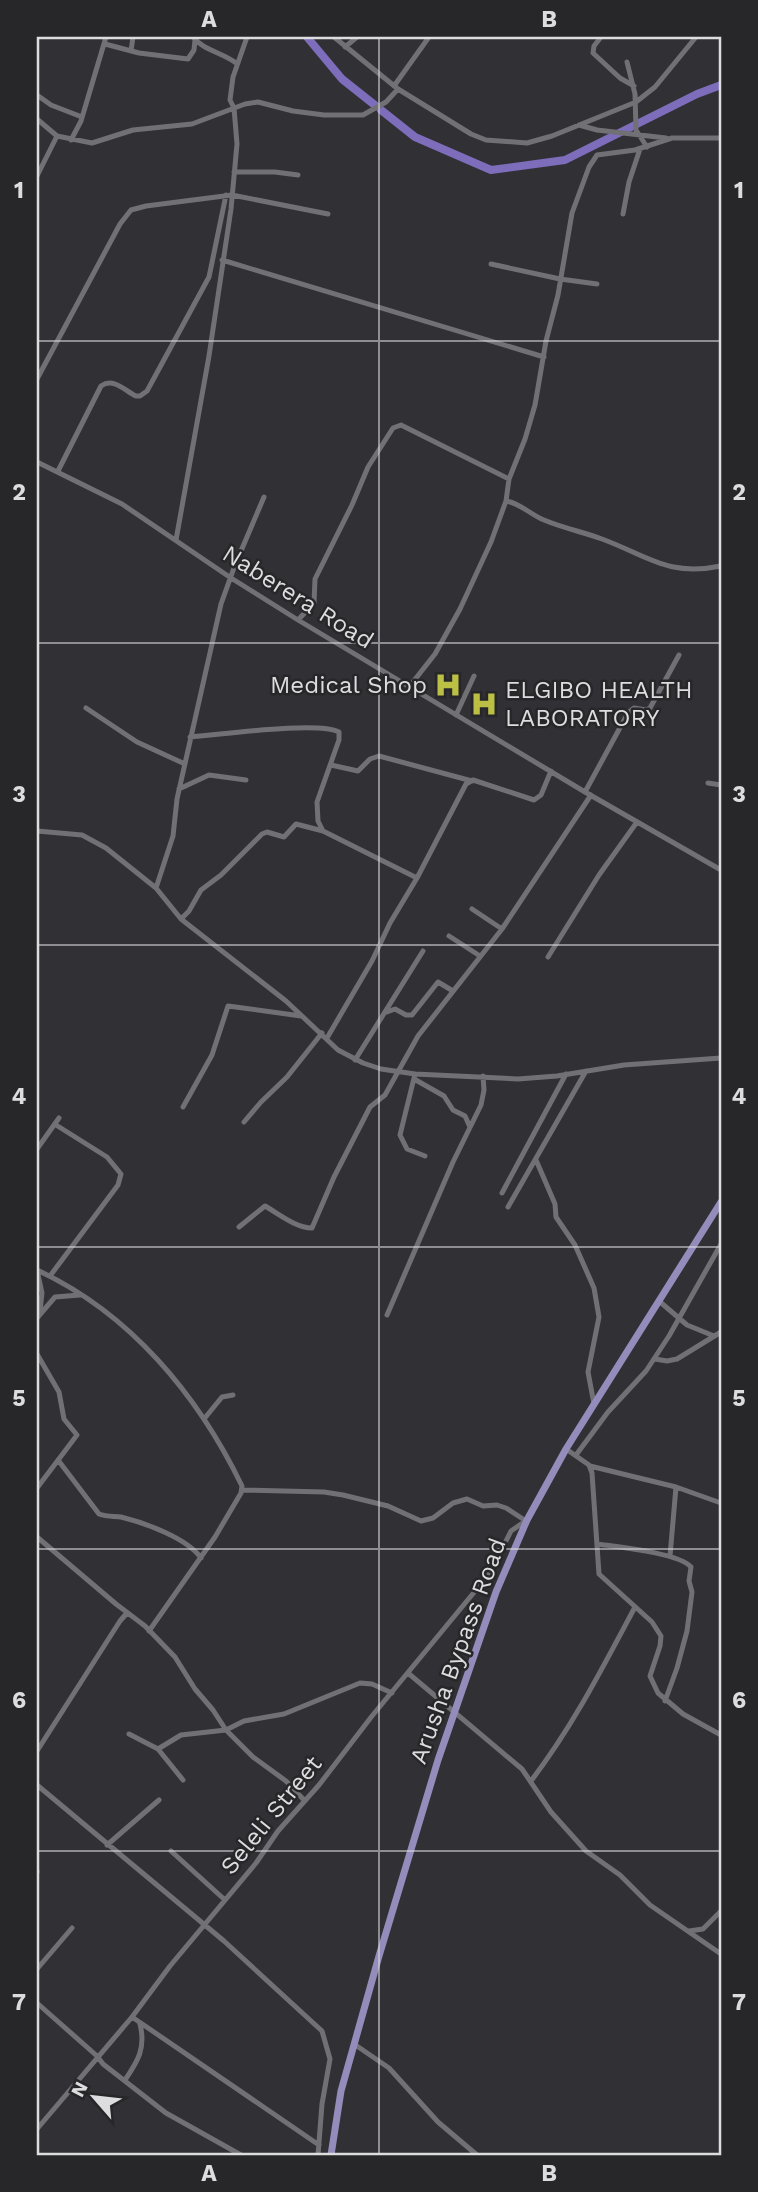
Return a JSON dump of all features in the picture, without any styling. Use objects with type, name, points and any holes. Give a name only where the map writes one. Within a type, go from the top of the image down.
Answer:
[{"type":"main road","name":"Arusha Bypass Road","points":[[332,2155],[341,2091],[354,2044],[433,1776],[484,1623],[527,1520],[566,1449],[721,1202]]},
{"type":"street","points":[[131,51],[133,37]]},
{"type":"street","points":[[58,471],[101,386],[113,383],[136,396],[147,391],[205,286],[234,172],[237,144],[234,108],[230,97],[236,63],[247,37]]},
{"type":"street","points":[[334,37],[396,88],[471,134],[486,140],[527,143],[636,102],[655,87],[696,37]]},
{"type":"street","points":[[345,47],[358,37]]},
{"type":"street","points":[[37,118],[57,136],[92,143],[133,130],[192,124],[245,104],[266,102],[300,112],[342,117],[363,115],[386,103],[429,37]]},
{"type":"street","points":[[601,37],[594,46],[593,53],[620,78],[634,86]]},
{"type":"street","points":[[71,140],[82,117],[105,40],[131,51],[188,59],[194,50],[194,39],[236,63]]},
{"type":"street","points":[[623,214],[629,182],[644,148],[635,123],[634,86],[627,62]]},
{"type":"street","points":[[37,95],[51,106],[82,117]]},
{"type":"street","points":[[579,125],[639,136],[721,138]]},
{"type":"street","points":[[37,176],[57,136]]},
{"type":"street","points":[[409,687],[435,654],[460,609],[491,542],[506,501],[509,479],[528,428],[541,377],[572,213],[592,162],[600,155],[644,148],[672,138]]},
{"type":"street","points":[[234,172],[298,175]]},
{"type":"street","points":[[176,540],[209,356],[229,195]]},
{"type":"street","points":[[37,379],[120,224],[131,210],[146,205],[229,195],[328,214]]},
{"type":"street","points":[[222,260],[544,357]]},
{"type":"street","points":[[491,264],[597,284]]},
{"type":"street","points":[[298,620],[313,605],[316,596],[315,579],[368,467],[393,428],[401,425],[509,479]]},
{"type":"street","name":"Naberera Road","points":[[37,462],[122,504],[230,578],[298,620],[721,870]]},
{"type":"street","points":[[156,888],[173,836],[179,789],[222,604],[264,496]]},
{"type":"street","points":[[506,501],[514,502],[548,522],[604,539],[668,567],[699,570],[721,566]]},
{"type":"street","points":[[239,1227],[265,1206],[287,1219],[312,1228],[334,1177],[370,1107],[384,1095],[409,1050],[502,929],[588,793],[628,713],[634,708],[650,708],[679,655]]},
{"type":"street","points":[[456,715],[474,676]]},
{"type":"street","points":[[86,708],[137,742],[185,764]]},
{"type":"street","points":[[190,737],[298,729],[334,729],[339,732],[331,765],[317,802],[318,821],[323,831]]},
{"type":"street","points":[[331,765],[358,771],[370,759],[379,756],[472,780],[534,800],[541,795],[551,771]]},
{"type":"street","points":[[179,789],[209,775],[246,780]]},
{"type":"street","points":[[244,1122],[325,1035],[417,878],[466,784],[472,780]]},
{"type":"street","points":[[708,783],[721,785]]},
{"type":"street","points":[[548,957],[599,875],[637,822]]},
{"type":"street","points":[[181,919],[201,890],[221,875],[261,834],[267,832],[284,837],[296,824],[323,831],[417,878]]},
{"type":"street","points":[[37,831],[91,838],[156,888],[181,919],[304,1017],[338,1049],[355,1060],[414,1077],[444,1096],[453,1110],[465,1116],[470,1128]]},
{"type":"street","points":[[472,909],[502,929]]},
{"type":"street","points":[[449,936],[480,956]]},
{"type":"street","points":[[355,1060],[423,951]]},
{"type":"street","points":[[385,1012],[395,1009],[412,1015],[438,982],[453,991]]},
{"type":"street","points":[[183,1107],[212,1055],[228,1006],[304,1017]]},
{"type":"street","points":[[414,1077],[483,1076],[518,1079],[721,1058]]},
{"type":"street","points":[[508,1207],[586,1071]]},
{"type":"street","points":[[502,1193],[566,1074]]},
{"type":"street","points":[[387,1315],[483,1098],[483,1076]]},
{"type":"street","points":[[414,1077],[400,1135],[404,1146],[425,1156]]},
{"type":"street","points":[[37,1149],[59,1118]]},
{"type":"street","points":[[50,1276],[118,1185],[121,1174],[107,1157],[55,1125]]},
{"type":"street","points":[[536,1160],[555,1204],[555,1217],[575,1245],[594,1288],[599,1317],[588,1363],[594,1405]]},
{"type":"street","points":[[576,1455],[608,1412],[655,1359],[721,1244]]},
{"type":"street","points":[[37,1270],[114,1317],[158,1358],[204,1419],[242,1484],[242,1490],[201,1558],[149,1631]]},
{"type":"street","points":[[37,1270],[42,1304],[37,1318]]},
{"type":"street","points":[[37,1318],[55,1297],[80,1295]]},
{"type":"street","points":[[659,1301],[688,1325],[714,1336]]},
{"type":"street","points":[[655,1359],[677,1359],[721,1332]]},
{"type":"street","points":[[37,1354],[59,1392],[64,1419],[76,1433],[76,1437],[37,1488]]},
{"type":"street","points":[[204,1419],[222,1397],[233,1395]]},
{"type":"street","points":[[566,1449],[590,1466],[676,1487],[721,1503]]},
{"type":"street","points":[[58,1460],[102,1516],[122,1518],[158,1530],[193,1548],[201,1558]]},
{"type":"street","points":[[590,1466],[595,1490],[599,1574],[652,1622],[661,1636],[650,1676],[654,1688],[666,1701],[690,1718],[721,1735]]},
{"type":"street","points":[[670,1556],[676,1487]]},
{"type":"street","points":[[242,1490],[343,1495],[388,1506],[421,1521],[433,1518],[453,1503],[469,1499],[483,1506],[497,1505],[506,1508],[527,1520]]},
{"type":"street","name":"Seleli Street","points":[[37,2130],[132,2017],[256,1863],[278,1831],[490,1573],[511,1531],[527,1520]]},
{"type":"street","points":[[37,1537],[149,1631],[175,1657],[226,1730],[247,1751],[286,1781],[305,1801]]},
{"type":"street","points":[[597,1544],[670,1556],[690,1565],[692,1592],[685,1640],[666,1701]]},
{"type":"street","points":[[531,1780],[562,1740],[579,1712],[635,1607]]},
{"type":"street","points":[[37,1751],[127,1613]]},
{"type":"street","points":[[408,1673],[522,1769],[551,1812],[586,1851],[620,1875],[650,1905],[721,1954]]},
{"type":"street","points":[[158,1749],[181,1735],[226,1730],[244,1721],[284,1714],[360,1683],[372,1684],[392,1692]]},
{"type":"street","points":[[129,1734],[158,1749],[183,1780]]},
{"type":"street","points":[[37,1785],[204,1925],[291,2001],[324,2035],[330,2063],[322,2104],[318,2155]]},
{"type":"street","points":[[107,1845],[159,1800]]},
{"type":"street","points":[[170,1851],[225,1900]]},
{"type":"street","points":[[689,1931],[703,1929],[721,1911]]},
{"type":"street","points":[[37,1969],[72,1928]]},
{"type":"street","points":[[37,2003],[107,2067],[166,2113],[241,2155]]},
{"type":"street","points":[[132,2017],[319,2145]]},
{"type":"street","points":[[125,2080],[137,2063],[144,2046],[141,2024]]},
{"type":"street","points":[[354,2044],[399,2078],[438,2122],[477,2155]]},
{"type":"waterway","points":[[307,37],[342,79],[376,106]]},
{"type":"waterway","points":[[381,110],[415,137],[491,170],[565,160],[697,94],[721,85]]},
{"type":"place","name":"Medical Shop","points":[[448,685]]},
{"type":"place","name":"ELGIBO HEALTH LABORATORY","points":[[484,704]]}]
